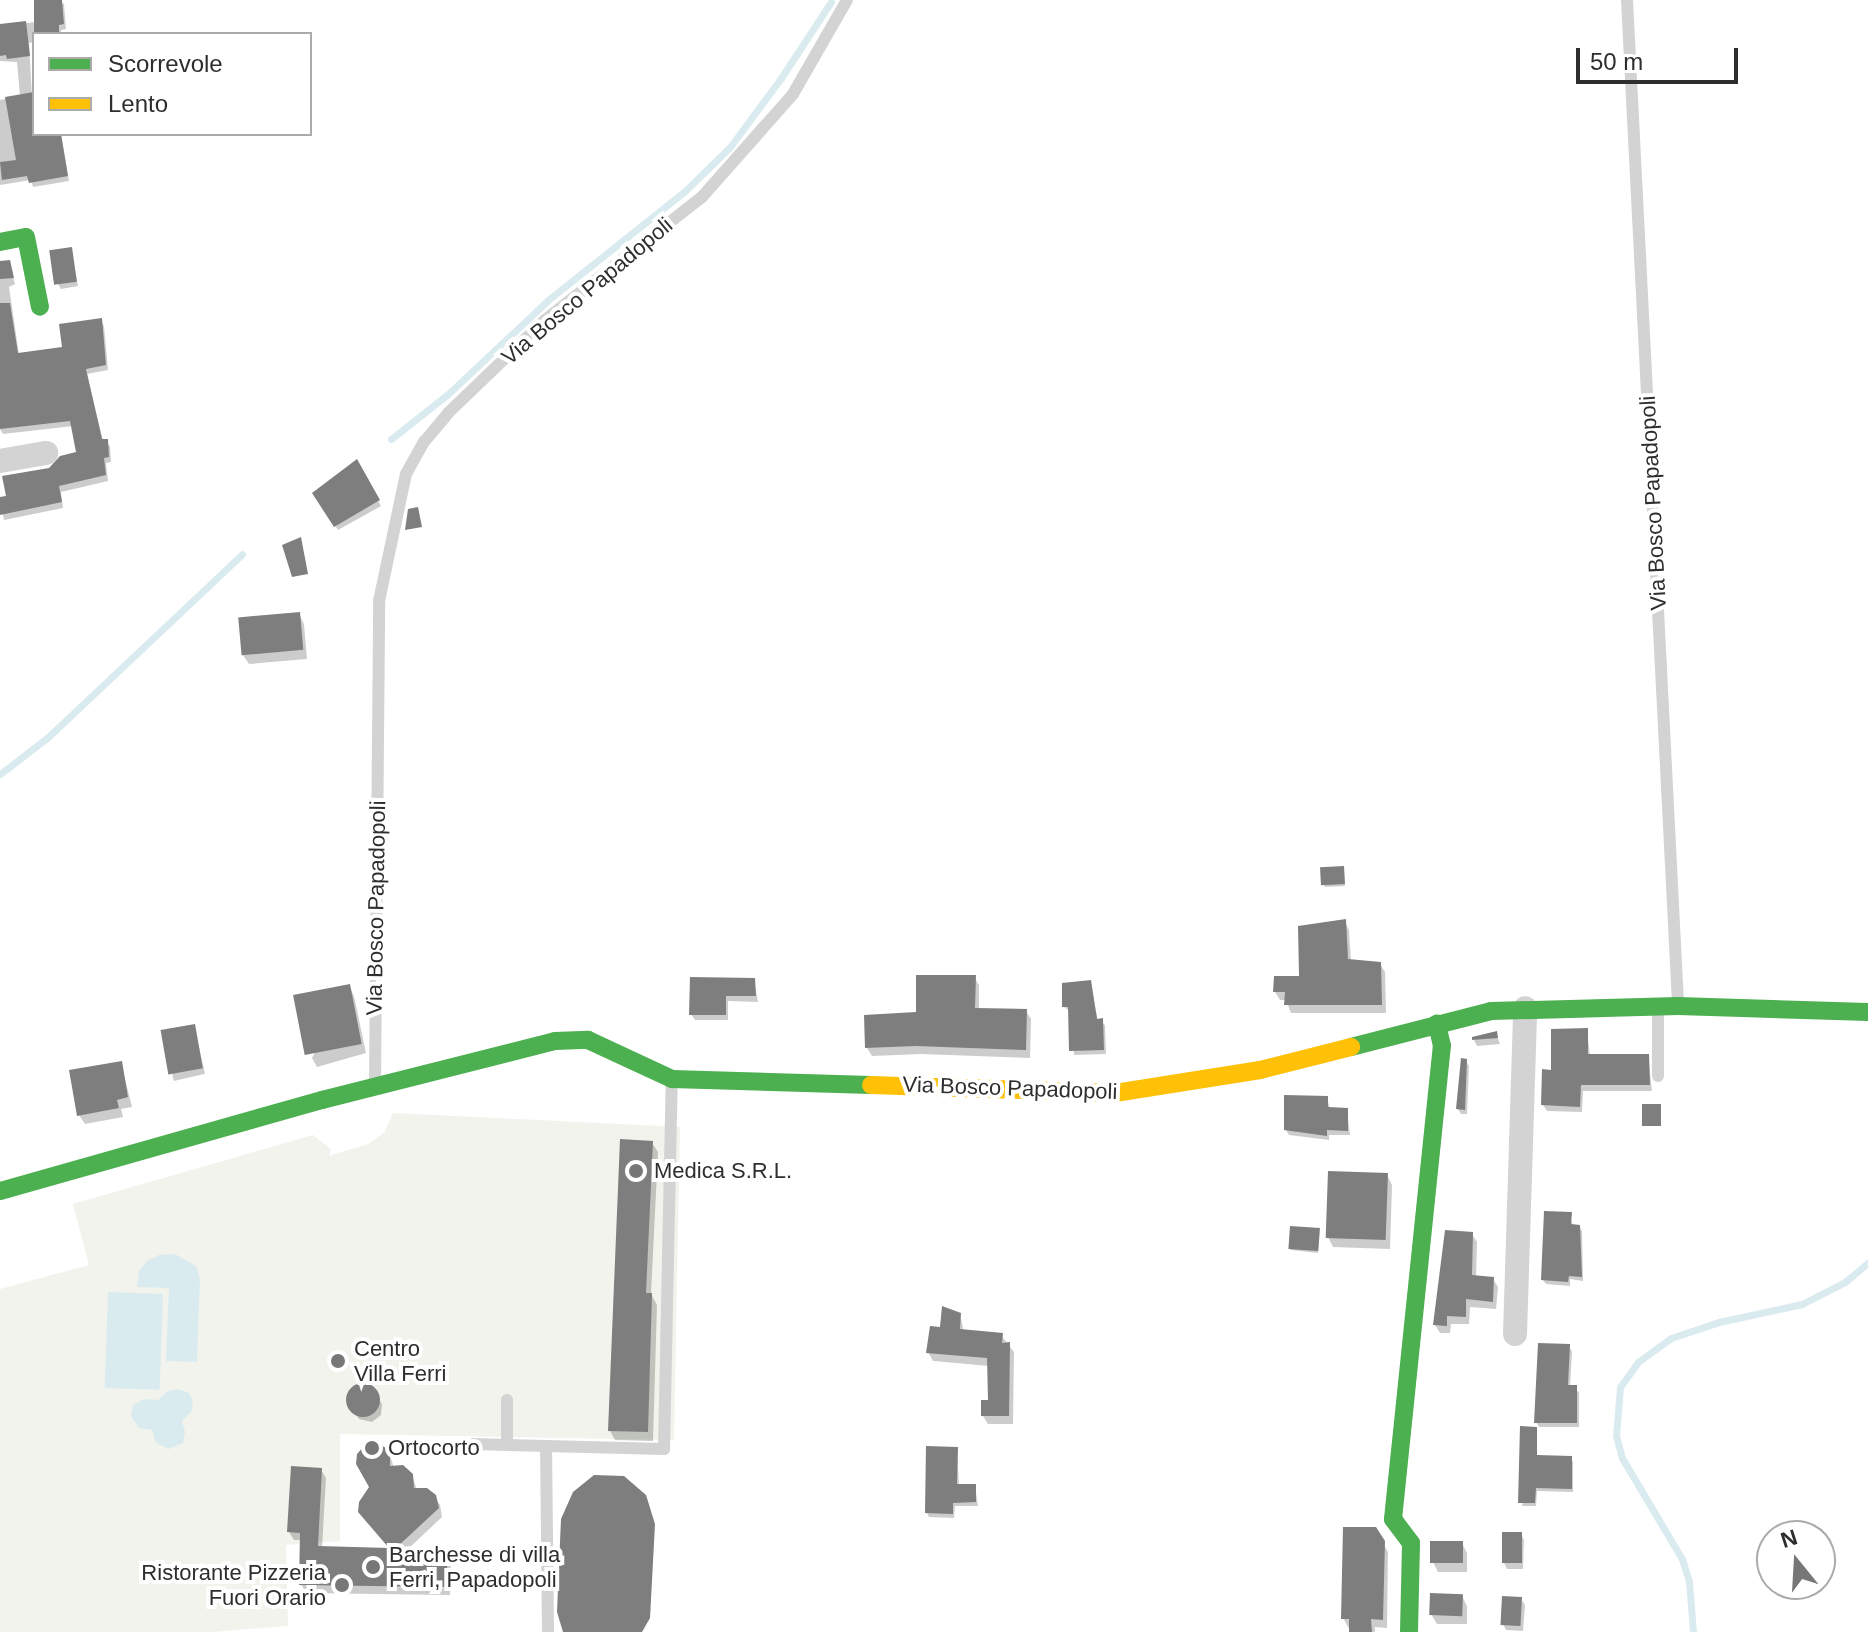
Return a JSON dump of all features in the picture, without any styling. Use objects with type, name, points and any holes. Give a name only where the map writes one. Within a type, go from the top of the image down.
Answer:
[{"type":"street","points":[[0,242],[26,237],[40,307]]},
{"type":"street","points":[[0,461],[46,453]]},
{"type":"street","name":"Via Bosco Papadopoli","points":[[0,1191],[375,1087],[555,1041],[588,1040],[672,1079],[1115,1093],[1260,1070],[1481,1013],[1525,1008],[1678,1006],[1868,1012]]},
{"type":"street","points":[[1515,1334],[1525,1008]]},
{"type":"street","points":[[1409,1632],[1411,1543],[1393,1519],[1442,1046],[1437,1024]]},
{"type":"lane","name":"Via Bosco Papadopoli","points":[[375,1087],[379,601],[406,474],[424,442],[448,413],[545,320],[702,197],[793,94],[847,0]]},
{"type":"lane","name":"Via Bosco Papadopoli","points":[[1627,0],[1678,1006]]},
{"type":"lane","points":[[1658,1006],[1658,1076]]},
{"type":"lane","points":[[473,1444],[664,1449],[672,1079]]},
{"type":"lane","points":[[507,1400],[507,1444]]},
{"type":"lane","points":[[546,1446],[548,1632]]},
{"type":"shaded area","name":"Centro Villa Ferri","points":[[393,1113],[680,1127],[674,1440],[340,1434],[340,1541],[286,1545],[288,1626],[213,1632],[0,1632],[0,1289],[89,1265],[73,1204],[313,1135],[331,1149],[329,1156],[368,1144],[384,1133]]},
{"type":"shaded area","points":[[175,1254],[196,1266],[200,1279],[197,1362],[166,1361],[169,1288],[137,1287],[139,1271],[147,1261],[159,1255]]},
{"type":"shaded area","points":[[108,1292],[163,1294],[160,1390],[105,1388]]},
{"type":"shaded area","points":[[178,1389],[189,1393],[193,1402],[191,1412],[182,1421],[185,1432],[183,1443],[169,1449],[156,1443],[152,1430],[139,1428],[131,1416],[133,1405],[144,1399],[158,1400],[168,1391]]},
{"type":"building","points":[[34,0],[62,0],[64,24],[59,25],[59,32],[34,32]]},
{"type":"building","points":[[26,21],[30,56],[7,59],[6,55],[0,56],[0,24]]},
{"type":"building","points":[[32,92],[32,136],[61,136],[68,176],[29,183],[27,176],[2,180],[0,162],[16,160],[5,97]]},
{"type":"building","points":[[72,247],[77,282],[54,285],[49,250]]},
{"type":"building","points":[[10,260],[14,278],[0,279],[0,261]]},
{"type":"building","points":[[0,303],[10,303],[18,353],[62,347],[59,324],[102,318],[106,365],[86,369],[102,439],[108,439],[109,457],[104,458],[106,475],[59,486],[62,502],[0,515],[0,497],[6,496],[2,476],[49,468],[60,456],[76,452],[70,421],[0,429]]},
{"type":"building","points":[[357,459],[380,500],[334,527],[312,493]]},
{"type":"building","points":[[418,507],[422,527],[405,530],[408,509]]},
{"type":"building","points":[[301,537],[308,574],[292,577],[282,545]]},
{"type":"building","points":[[300,612],[303,650],[242,655],[238,617]]},
{"type":"building","points":[[1344,866],[1345,884],[1321,885],[1320,867]]},
{"type":"building","points":[[1346,919],[1348,959],[1381,962],[1382,1005],[1284,1005],[1285,992],[1273,992],[1274,976],[1299,976],[1298,926]]},
{"type":"building","points":[[916,975],[976,975],[975,1008],[1027,1009],[1026,1050],[916,1046],[865,1048],[864,1015],[916,1012]]},
{"type":"building","points":[[690,977],[755,978],[756,996],[726,996],[726,1015],[689,1015]]},
{"type":"building","points":[[1091,980],[1097,1019],[1103,1018],[1104,1050],[1069,1051],[1068,1007],[1062,1007],[1062,983]]},
{"type":"building","points":[[350,984],[362,1044],[305,1055],[293,995]]},
{"type":"building","points":[[195,1024],[203,1068],[168,1074],[161,1030]]},
{"type":"building","points":[[1588,1028],[1588,1054],[1649,1054],[1650,1085],[1581,1085],[1580,1107],[1541,1105],[1542,1069],[1551,1070],[1551,1029]]},
{"type":"building","points":[[1497,1031],[1498,1038],[1472,1040],[1472,1037]]},
{"type":"building","points":[[1461,1058],[1467,1059],[1465,1110],[1456,1109]]},
{"type":"building","points":[[122,1061],[128,1097],[117,1100],[119,1108],[77,1116],[69,1070]]},
{"type":"building","points":[[1284,1095],[1328,1096],[1328,1107],[1348,1108],[1348,1131],[1327,1130],[1327,1136],[1284,1130]]},
{"type":"building","points":[[1642,1104],[1661,1104],[1661,1126],[1642,1126]]},
{"type":"building","points":[[620,1139],[653,1141],[646,1293],[652,1293],[648,1432],[608,1431]]},
{"type":"building","points":[[1328,1171],[1388,1173],[1386,1240],[1326,1238]]},
{"type":"building","points":[[1544,1211],[1572,1212],[1571,1224],[1580,1225],[1582,1277],[1569,1276],[1568,1282],[1541,1280]]},
{"type":"building","points":[[1290,1226],[1320,1228],[1318,1251],[1288,1249]]},
{"type":"building","points":[[1445,1230],[1473,1232],[1472,1275],[1494,1277],[1493,1302],[1466,1299],[1466,1317],[1447,1316],[1447,1326],[1433,1325]]},
{"type":"building","points":[[942,1306],[961,1313],[960,1329],[1003,1333],[1002,1343],[1010,1342],[1009,1416],[981,1416],[981,1400],[988,1400],[987,1358],[926,1353],[930,1326],[940,1327]]},
{"type":"building","points":[[1538,1343],[1570,1344],[1568,1385],[1577,1385],[1577,1423],[1534,1423]]},
{"type":"building","points":[[363,1383],[375,1388],[380,1400],[375,1412],[363,1417],[351,1412],[346,1400],[351,1388]]},
{"type":"building","points":[[1520,1426],[1537,1427],[1537,1455],[1572,1456],[1572,1489],[1536,1488],[1535,1503],[1518,1503]]},
{"type":"building","points":[[371,1438],[390,1451],[390,1466],[403,1465],[413,1474],[414,1488],[427,1488],[436,1495],[439,1508],[396,1548],[447,1548],[447,1587],[299,1585],[300,1533],[287,1532],[291,1466],[322,1468],[318,1546],[389,1548],[358,1512],[359,1502],[369,1487],[356,1464],[357,1454]]},
{"type":"building","points":[[926,1446],[958,1447],[957,1484],[976,1484],[976,1502],[953,1503],[953,1514],[925,1513]]},
{"type":"building","points":[[594,1475],[624,1476],[646,1495],[655,1524],[650,1618],[642,1632],[563,1632],[557,1612],[561,1519],[573,1492]]},
{"type":"building","points":[[1343,1527],[1376,1527],[1385,1541],[1383,1620],[1371,1619],[1372,1632],[1349,1632],[1349,1619],[1341,1619]]},
{"type":"building","points":[[1502,1532],[1522,1532],[1522,1563],[1502,1563]]},
{"type":"building","points":[[1430,1541],[1463,1541],[1463,1563],[1430,1563]]},
{"type":"building","points":[[1430,1593],[1463,1594],[1462,1616],[1429,1615]]},
{"type":"building","points":[[1502,1596],[1522,1597],[1520,1626],[1500,1625]]},
{"type":"waterway","points":[[391,439],[447,395],[548,300],[685,191],[730,147],[781,78],[831,2]]},
{"type":"waterway","points":[[0,774],[47,738],[242,554]]},
{"type":"waterway","points":[[1693,1632],[1689,1581],[1682,1559],[1622,1458],[1616,1436],[1620,1387],[1638,1362],[1671,1338],[1719,1322],[1802,1304],[1845,1282],[1868,1263]]},
{"type":"traffic: fast","points":[[0,242],[26,237],[40,307]]},
{"type":"traffic: fast","points":[[1351,1047],[1491,1011],[1678,1006],[1868,1012]]},
{"type":"traffic: fast","points":[[1409,1632],[1411,1543],[1393,1519],[1442,1046],[1437,1024]]},
{"type":"traffic: fast","points":[[0,1191],[322,1100],[555,1041],[588,1040],[672,1079],[871,1085]]},
{"type":"traffic: slow","points":[[871,1085],[1115,1093],[1260,1070],[1351,1047]]},
{"type":"place","name":"Medica S.R.L.","points":[[636,1171]]},
{"type":"place","name":"Centro Villa Ferri","points":[[338,1361]]},
{"type":"place","name":"Ortocorto","points":[[372,1448]]},
{"type":"place","name":"Barchesse di villa Ferri, Papadopoli","points":[[373,1567]]},
{"type":"place","name":"Ristorante Pizzeria Fuori Orario","points":[[342,1585]]}]
